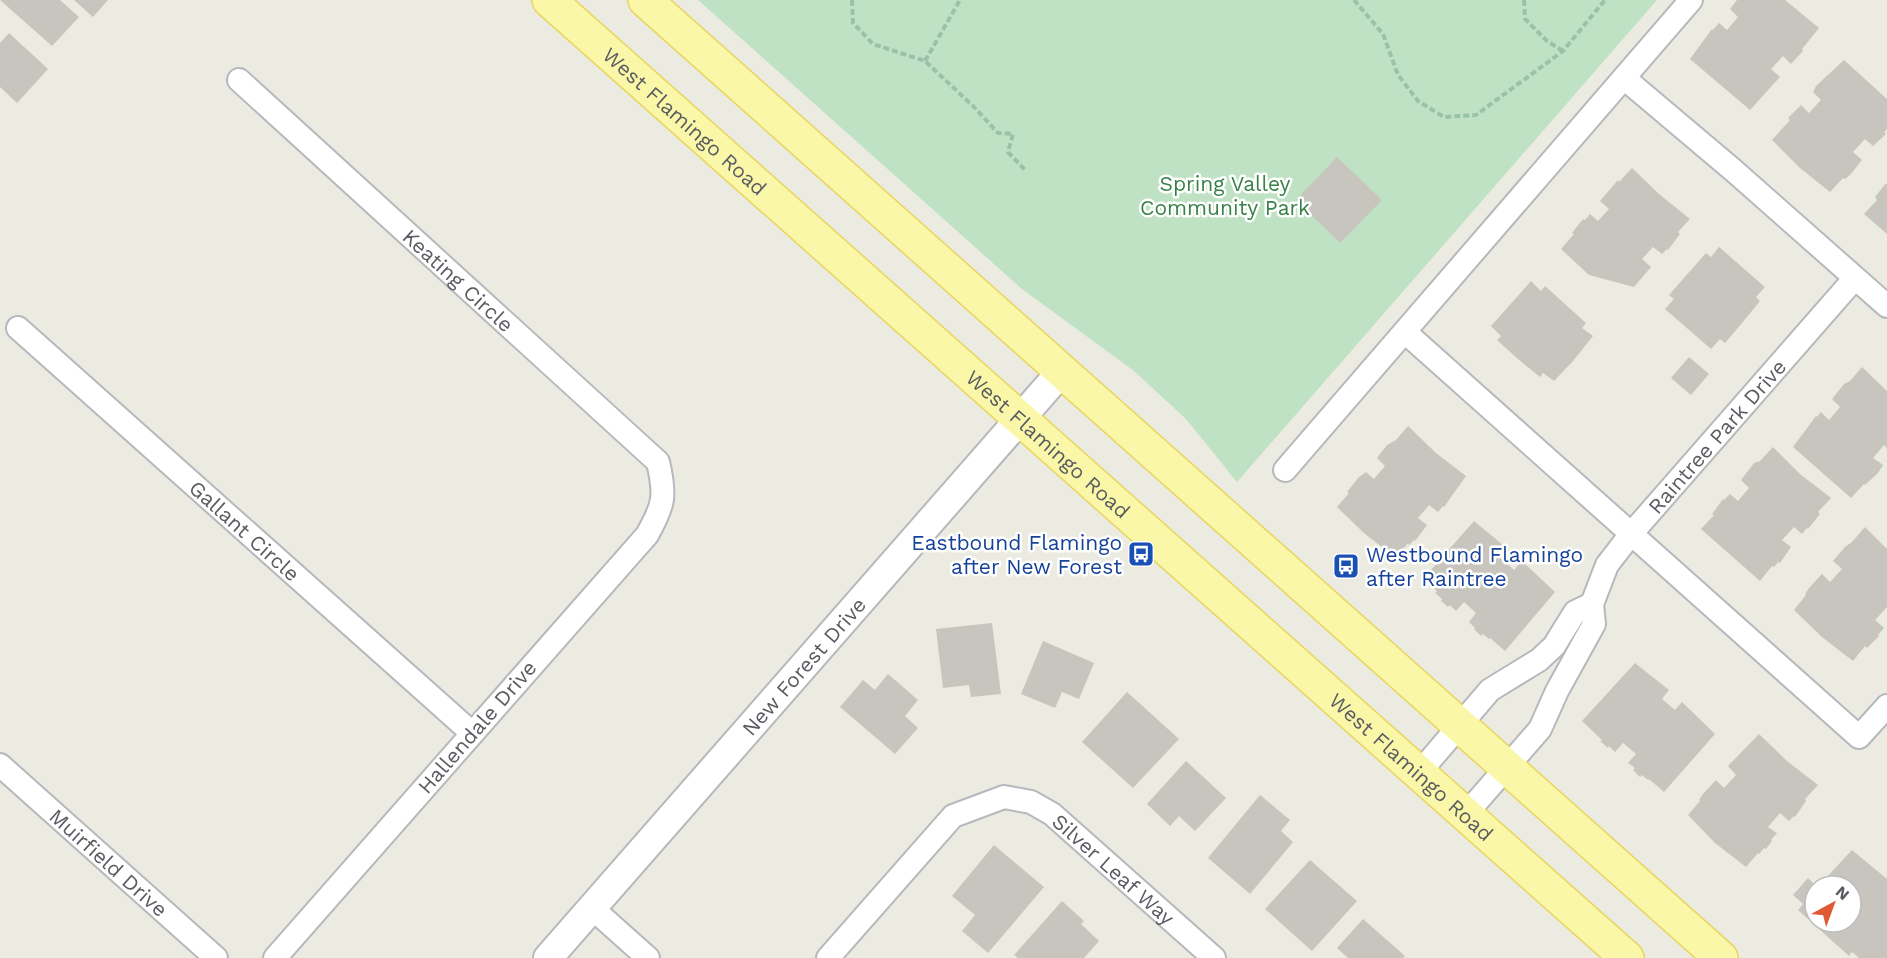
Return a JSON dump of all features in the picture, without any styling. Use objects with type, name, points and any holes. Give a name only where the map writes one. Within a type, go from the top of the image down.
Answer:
[{"type":"main road","name":"West Flamingo Road","points":[[549,0],[1627,958]]},
{"type":"main road","points":[[645,0],[1721,958]]},
{"type":"street","points":[[1285,470],[1692,0]]},
{"type":"street","points":[[1624,78],[1734,170],[1887,306]]},
{"type":"street","name":"Keating Circle","points":[[239,80],[658,462],[664,488]]},
{"type":"street","name":"Raintree Park Drive","points":[[1466,814],[1540,729],[1557,691],[1594,624],[1593,604],[1608,565],[1631,534],[1855,278]]},
{"type":"street","name":"Gallant Circle","points":[[18,328],[472,733]]},
{"type":"street","points":[[1405,332],[1859,737],[1887,706]]},
{"type":"street","name":"New Forest Drive","points":[[548,958],[1061,372]]},
{"type":"street","name":"Hallendale Drive","points":[[275,958],[647,535],[660,513],[664,488]]},
{"type":"street","points":[[1419,773],[1490,690],[1539,660],[1554,646],[1575,612],[1593,604]]},
{"type":"street","name":"Muirfield Drive","points":[[0,765],[216,958]]},
{"type":"street","name":"Silver Leaf Way","points":[[828,958],[953,816],[1004,797],[1031,802],[1052,814],[1214,958]]},
{"type":"street","points":[[592,908],[648,958]]},
{"type":"path","points":[[852,0],[853,23],[873,44],[925,62],[974,107],[998,133],[1013,135],[1008,152],[1026,171]]},
{"type":"path","points":[[925,62],[960,0]]},
{"type":"path","points":[[1354,0],[1383,34],[1398,75],[1418,101],[1444,117],[1476,116],[1563,51],[1605,0]]},
{"type":"path","points":[[1524,0],[1525,19],[1547,41],[1563,51]]},
{"type":"green space","name":"Spring Valley Community Park","points":[[698,0],[1657,0],[1237,482],[1186,419],[1134,371],[1022,289]]},
{"type":"building","points":[[0,0],[60,0],[79,17],[52,46]]},
{"type":"building","points":[[74,0],[108,0],[93,17]]},
{"type":"building","points":[[1737,0],[1785,0],[1819,28],[1791,64],[1783,56],[1771,69],[1780,77],[1750,110],[1690,59],[1712,29],[1719,23],[1727,30],[1738,17],[1730,9]]},
{"type":"building","points":[[9,33],[48,69],[17,103],[0,87],[0,43]]},
{"type":"building","points":[[1844,60],[1887,99],[1887,129],[1884,132],[1886,134],[1873,146],[1865,139],[1853,152],[1862,160],[1850,175],[1843,178],[1830,192],[1800,168],[1772,140],[1801,105],[1809,113],[1821,100],[1813,92],[1816,86]]},
{"type":"building","points":[[1337,157],[1382,200],[1340,243],[1296,200]]},
{"type":"building","points":[[1632,168],[1690,219],[1678,232],[1680,234],[1668,250],[1662,254],[1653,247],[1642,259],[1651,267],[1634,287],[1589,275],[1561,249],[1583,219],[1585,220],[1590,214],[1598,221],[1609,209],[1600,201]]},
{"type":"building","points":[[1886,183],[1887,234],[1864,214],[1877,200],[1875,197]]},
{"type":"building","points":[[1719,247],[1765,287],[1756,297],[1760,301],[1725,343],[1720,339],[1711,349],[1665,309],[1674,299],[1669,295],[1706,253],[1711,257]]},
{"type":"building","points":[[1531,281],[1541,291],[1545,286],[1586,323],[1582,328],[1593,336],[1554,381],[1543,373],[1540,377],[1518,359],[1497,340],[1501,336],[1491,326]]},
{"type":"building","points":[[1689,357],[1709,374],[1691,395],[1671,378]]},
{"type":"building","points":[[1862,367],[1887,391],[1887,448],[1884,445],[1873,458],[1883,465],[1878,473],[1851,498],[1793,447],[1821,412],[1829,420],[1840,407],[1832,399]]},
{"type":"building","points":[[1408,426],[1436,453],[1466,476],[1438,512],[1429,505],[1418,518],[1427,525],[1415,541],[1409,545],[1408,543],[1396,558],[1365,534],[1337,507],[1358,478],[1366,472],[1374,479],[1385,466],[1377,458],[1387,445],[1396,440]]},
{"type":"building","points":[[1773,447],[1800,474],[1831,498],[1818,512],[1820,514],[1808,529],[1802,534],[1794,527],[1782,540],[1791,547],[1780,563],[1772,566],[1760,581],[1701,529],[1714,515],[1712,514],[1723,499],[1730,494],[1738,501],[1749,488],[1741,480],[1754,463],[1760,461]]},
{"type":"building","points":[[1474,521],[1509,550],[1501,558],[1514,570],[1522,561],[1555,592],[1505,651],[1490,638],[1483,634],[1481,636],[1474,629],[1469,622],[1476,613],[1464,602],[1456,611],[1450,605],[1448,607],[1435,593],[1437,591],[1423,579]]},
{"type":"building","points":[[1865,527],[1887,549],[1887,607],[1875,620],[1884,628],[1879,636],[1867,648],[1865,646],[1853,661],[1822,637],[1794,610],[1822,574],[1830,582],[1842,569],[1833,561]]},
{"type":"building","points":[[992,623],[1001,694],[971,697],[969,685],[943,688],[936,629]]},
{"type":"building","points":[[1043,641],[1094,663],[1079,699],[1062,692],[1055,708],[1021,694]]},
{"type":"building","points":[[1635,663],[1669,690],[1662,699],[1675,710],[1682,702],[1715,734],[1664,792],[1649,779],[1642,775],[1640,777],[1633,770],[1635,768],[1628,763],[1636,754],[1623,743],[1615,752],[1609,746],[1608,748],[1582,721]]},
{"type":"building","points":[[888,674],[918,700],[905,716],[918,728],[895,754],[840,707],[863,680],[875,690]]},
{"type":"building","points":[[1127,692],[1179,739],[1133,788],[1082,742]]},
{"type":"building","points":[[1759,734],[1787,761],[1818,785],[1805,799],[1806,801],[1795,817],[1789,821],[1780,813],[1768,827],[1777,833],[1772,841],[1746,867],[1715,843],[1688,815],[1716,780],[1724,788],[1736,775],[1728,766]]},
{"type":"building","points":[[1186,761],[1226,798],[1195,831],[1179,816],[1170,826],[1147,804]]},
{"type":"building","points":[[1260,795],[1290,820],[1281,831],[1293,842],[1250,894],[1208,858]]},
{"type":"building","points":[[994,845],[1044,887],[988,953],[962,931],[975,915],[952,896]]},
{"type":"building","points":[[1852,850],[1887,879],[1887,958],[1859,958],[1852,952],[1849,956],[1825,934],[1863,934],[1863,874],[1830,874]]},
{"type":"building","points":[[1310,860],[1357,901],[1312,951],[1265,909]]},
{"type":"building","points":[[1803,884],[1803,904],[1793,895]]},
{"type":"building","points":[[1062,901],[1084,921],[1081,924],[1099,941],[1084,958],[1018,958],[1014,955]]},
{"type":"building","points":[[1803,904],[1803,915],[1798,910]]},
{"type":"building","points":[[1363,919],[1405,956],[1403,958],[1348,958],[1337,948]]},
{"type":"place","name":"Eastbound Flamingo after New Forest","points":[[1141,554]]},
{"type":"place","name":"Westbound Flamingo after Raintree","points":[[1346,566]]}]
